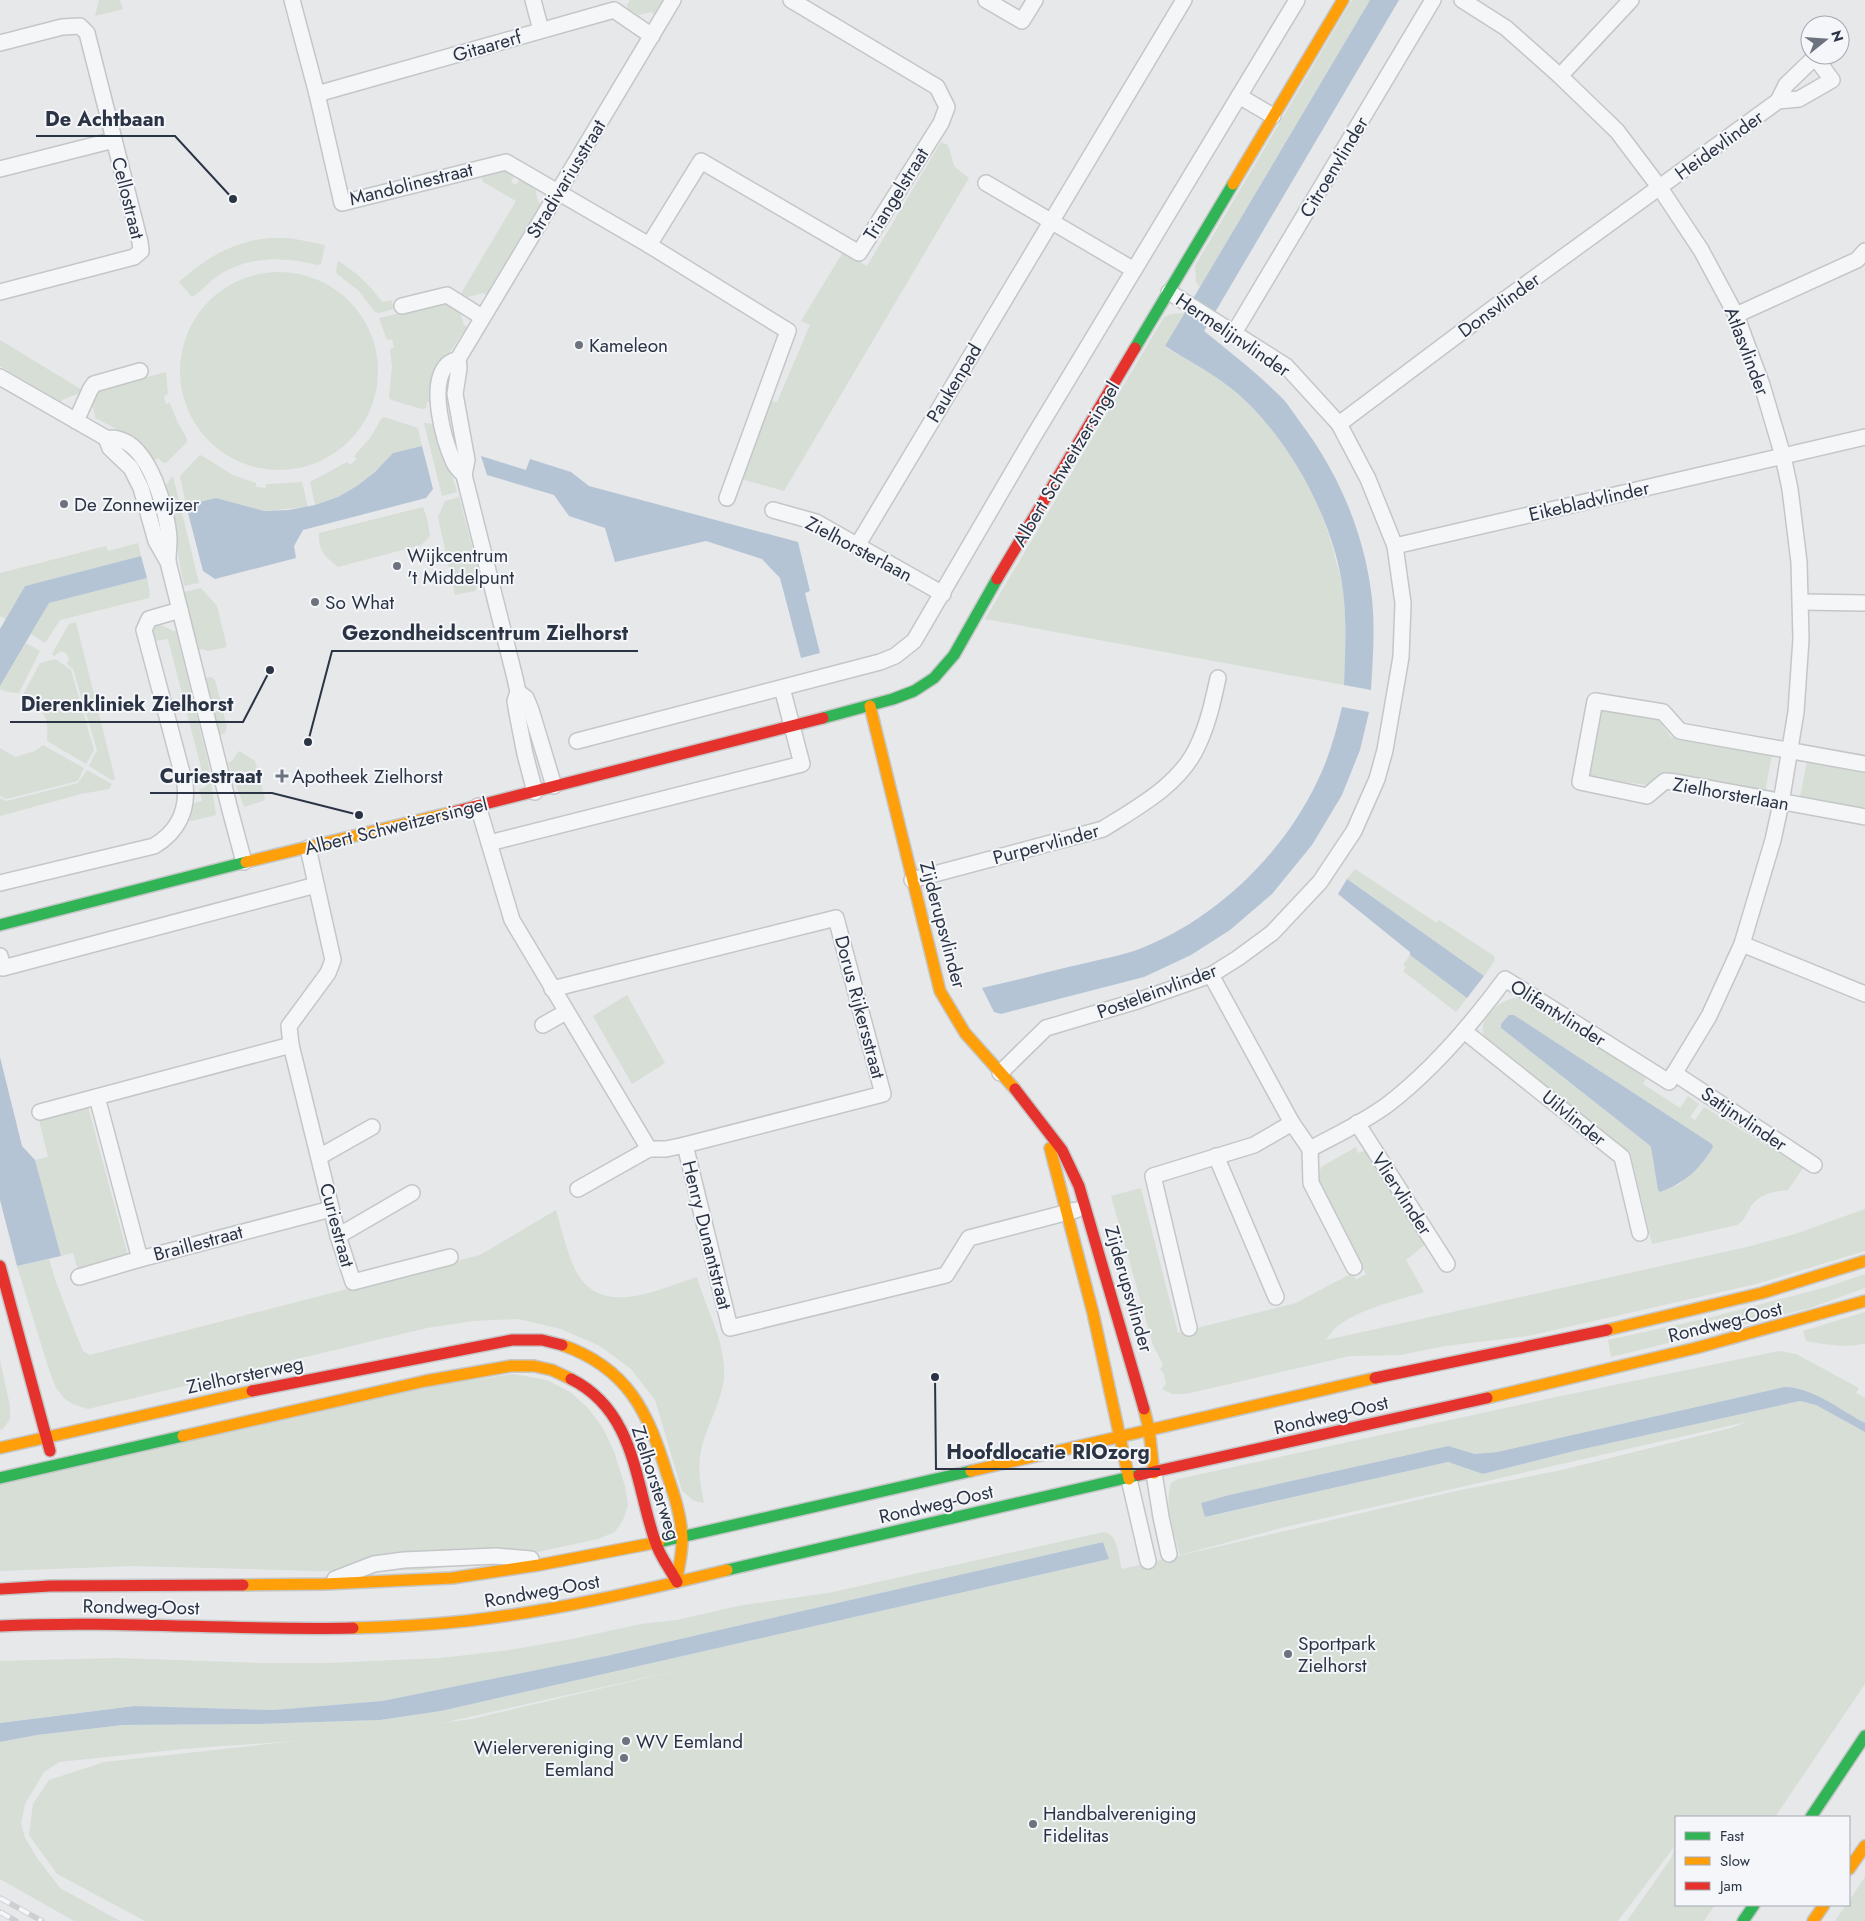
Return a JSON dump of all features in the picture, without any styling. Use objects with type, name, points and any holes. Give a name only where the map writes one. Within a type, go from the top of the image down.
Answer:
[{"type":"main road","name":"Albert Schweitzersingel","points":[[0,925],[244,862],[535,792],[890,701],[920,688],[943,670],[950,661],[1343,0]]},
{"type":"main road","name":"Zijderupsvlinder","points":[[870,706],[940,991],[965,1034],[1025,1100],[1062,1150],[1080,1186],[1136,1375],[1148,1429],[1154,1473]]},
{"type":"main road","name":"Zijderupsvlinder","points":[[1043,1124],[1068,1212],[1121,1436],[1129,1479]]},
{"type":"main road","name":"Rondweg-Oost","points":[[0,1590],[50,1586],[325,1584],[452,1578],[560,1561],[655,1543],[1370,1379],[1466,1361],[1633,1324],[1748,1297],[1865,1261]]},
{"type":"main road","points":[[0,1266],[54,1466]]},
{"type":"main road","name":"Rondweg-Oost","points":[[0,1626],[44,1623],[111,1623],[346,1628],[439,1624],[534,1611],[677,1582],[1739,1338],[1865,1301]]},
{"type":"main road","name":"Zielhorsterweg","points":[[0,1448],[298,1381],[512,1340],[546,1341],[575,1350],[616,1375],[636,1398],[649,1418],[658,1441],[672,1491],[682,1536],[677,1582]]},
{"type":"main road","name":"Zielhorsterweg","points":[[0,1478],[425,1381],[511,1366],[534,1366],[552,1370],[574,1380],[594,1396],[614,1417],[624,1434],[633,1457],[655,1543],[677,1582]]},
{"type":"main road","points":[[1813,1816],[1865,1736]]},
{"type":"main road","points":[[1850,1868],[1865,1846]]},
{"type":"main road","points":[[1743,1921],[1753,1906]]},
{"type":"main road","points":[[1813,1921],[1823,1906]]},
{"type":"street","name":"Mandolinestraat","points":[[292,0],[317,94],[342,203],[506,162],[558,192]]},
{"type":"street","points":[[533,0],[541,30]]},
{"type":"street","name":"Stradivariusstraat","points":[[535,792],[517,713],[515,701],[518,692],[464,475],[467,460],[455,394],[459,368],[458,359],[673,0]]},
{"type":"street","name":"Triangelstraat","points":[[649,244],[700,161],[859,253],[941,123],[947,107],[937,87],[792,0]]},
{"type":"street","points":[[986,0],[1022,21],[1035,0]]},
{"type":"street","name":"Paukenpad","points":[[857,546],[1184,0]]},
{"type":"street","points":[[577,741],[880,662],[895,656],[914,641],[1297,0]]},
{"type":"street","name":"Citroenvlinder","points":[[1234,333],[1433,0]]},
{"type":"street","name":"Atlasvlinder","points":[[1462,0],[1506,28],[1560,76],[1617,131],[1660,188],[1701,250],[1736,314],[1762,385],[1783,456],[1795,521],[1801,602],[1800,675],[1791,751],[1781,802]]},
{"type":"street","points":[[1560,76],[1631,0]]},
{"type":"street","name":"Gitaarerf","points":[[317,94],[614,10],[652,36]]},
{"type":"street","name":"Cellostraat","points":[[0,43],[62,27],[80,26],[87,33],[141,251],[134,257],[0,292]]},
{"type":"street","points":[[1239,96],[1273,116]]},
{"type":"street","name":"Heidevlinder","points":[[1660,188],[1778,102]]},
{"type":"street","points":[[0,169],[114,140]]},
{"type":"street","points":[[986,183],[1134,270]]},
{"type":"street","name":"Donsvlinder","points":[[1339,424],[1496,306],[1660,188]]},
{"type":"street","points":[[558,192],[649,244],[788,331],[727,498]]},
{"type":"street","points":[[1736,314],[1857,260],[1865,251]]},
{"type":"street","name":"Hermelijnvlinder","points":[[1170,292],[1286,366],[1339,424],[1368,479],[1395,546],[1402,586],[1403,622],[1401,657],[1394,708]]},
{"type":"street","points":[[402,306],[447,295],[482,317]]},
{"type":"street","points":[[76,421],[94,384],[140,371]]},
{"type":"street","points":[[0,377],[106,438],[119,439],[135,449],[157,481],[169,537],[168,562],[244,862]]},
{"type":"street","name":"Eikebladvlinder","points":[[1395,546],[1865,437]]},
{"type":"street","name":"Zielhorsterlaan","points":[[773,510],[816,522],[943,594]]},
{"type":"street","points":[[1801,602],[1865,603]]},
{"type":"street","points":[[0,883],[154,846],[166,839],[179,823],[185,809],[185,784],[144,630],[149,619],[180,610]]},
{"type":"street","name":"Purpervlinder","points":[[912,880],[1103,829],[1128,814],[1152,797],[1187,765],[1198,747],[1209,717],[1218,678]]},
{"type":"street","name":"Albert Schweitzersingel","points":[[489,843],[802,764],[782,688]]},
{"type":"street","name":"Stradivariusstraat","points":[[518,692],[526,698],[531,710],[554,786]]},
{"type":"street","name":"Zielhorsterlaan","points":[[1791,751],[1680,731],[1663,712],[1596,701],[1580,782],[1647,796],[1665,781],[1676,782],[1865,817]]},
{"type":"street","name":"Posteleinvlinder","points":[[1000,1073],[1046,1028],[1137,1001],[1211,975],[1272,933],[1320,882],[1354,831],[1377,779],[1394,708]]},
{"type":"street","points":[[1791,751],[1865,764]]},
{"type":"street","points":[[1674,1073],[1709,1016],[1742,944],[1773,840],[1781,802]]},
{"type":"street","points":[[478,806],[512,920],[649,1149],[578,1190]]},
{"type":"street","name":"Curiestraat","points":[[308,848],[333,960],[328,974],[289,1026],[290,1045],[338,1236],[353,1282],[450,1257]]},
{"type":"street","name":"Albert Schweitzersingel","points":[[0,956],[3,968],[316,885]]},
{"type":"street","name":"Dorus Rijkersstraat","points":[[552,989],[836,918],[883,1094],[685,1145]]},
{"type":"street","points":[[1742,944],[1865,993]]},
{"type":"street","points":[[1211,975],[1292,1123],[1310,1149],[1311,1184],[1354,1267]]},
{"type":"street","name":"Olifantvlinder","points":[[1310,1149],[1386,1106],[1414,1082],[1464,1031],[1505,979],[1669,1082],[1674,1073]]},
{"type":"street","points":[[543,1026],[566,1012]]},
{"type":"street","name":"Uilvlinder","points":[[1464,1031],[1622,1157],[1640,1233]]},
{"type":"street","points":[[40,1112],[290,1045]]},
{"type":"street","name":"Satijnvlinder","points":[[1674,1073],[1814,1165]]},
{"type":"street","name":"Braillestraat","points":[[97,1097],[140,1258],[331,1208]]},
{"type":"street","points":[[1189,1328],[1153,1176],[1254,1144],[1292,1123]]},
{"type":"street","name":"Vliervlinder","points":[[1357,1123],[1447,1264]]},
{"type":"street","points":[[319,1157],[372,1127]]},
{"type":"street","name":"Henry Dunantstraat","points":[[649,1149],[666,1149],[685,1145],[730,1328],[946,1275],[969,1238],[1087,1207]]},
{"type":"street","points":[[1216,1156],[1276,1297]]},
{"type":"street","points":[[338,1236],[412,1193]]},
{"type":"street","points":[[79,1277],[140,1258]]},
{"type":"street","points":[[1154,1473],[1160,1518],[1169,1554]]},
{"type":"street","points":[[1129,1479],[1148,1561]]},
{"type":"street","points":[[325,1584],[374,1564],[404,1560],[496,1556],[560,1561]]},
{"type":"shaded area","points":[[99,0],[120,0],[123,9],[95,16]]},
{"type":"shaded area","points":[[630,0],[662,0],[654,14],[651,12],[639,15],[628,9],[627,5]]},
{"type":"shaded area","points":[[1352,0],[1370,0],[1200,287],[1196,282],[1195,266]]},
{"type":"shaded area","points":[[941,142],[948,145],[954,166],[969,178],[784,491],[741,479],[772,401],[777,402],[810,325],[801,321],[843,252],[867,266]]},
{"type":"shaded area","points":[[506,171],[514,176],[511,182],[516,185],[520,179],[535,188],[538,202],[541,203],[486,295],[483,293],[465,298],[460,295],[516,201],[483,182],[481,177]]},
{"type":"shaded area","points":[[270,238],[290,238],[325,245],[321,264],[279,259],[242,264],[219,275],[192,297],[179,282],[199,265],[221,252],[244,243]]},
{"type":"shaded area","points":[[338,261],[362,279],[382,302],[392,300],[393,309],[379,313],[375,312],[359,291],[337,274]]},
{"type":"shaded area","points":[[269,272],[289,272],[308,276],[326,283],[342,294],[356,308],[371,333],[378,361],[374,400],[367,418],[356,434],[342,448],[326,459],[308,466],[289,470],[269,470],[250,466],[232,459],[216,448],[202,434],[191,418],[184,400],[180,381],[180,361],[184,342],[191,324],[202,308],[216,294],[232,283],[250,276]]},
{"type":"shaded area","points":[[446,302],[459,310],[464,325],[467,327],[439,368],[432,402],[427,402],[426,408],[422,409],[391,400],[389,397],[392,367],[390,349],[394,348],[392,339],[387,340],[379,318]]},
{"type":"shaded area","points":[[1184,313],[1165,347],[1216,378],[1251,406],[1284,445],[1310,489],[1321,513],[1343,587],[1345,626],[1344,685],[985,619],[1164,317],[1171,314]]},
{"type":"shaded area","points":[[0,340],[82,390],[80,393],[61,402],[0,366]]},
{"type":"shaded area","points":[[166,372],[168,394],[164,396],[166,404],[170,403],[187,442],[166,463],[162,462],[159,458],[154,460],[134,438],[95,418],[91,402],[101,389]]},
{"type":"shaded area","points":[[384,417],[418,428],[422,446],[393,453],[358,486],[338,497],[315,505],[310,482],[347,462],[350,465],[357,459],[354,456],[371,437]]},
{"type":"shaded area","points":[[424,423],[437,426],[457,492],[442,496]]},
{"type":"shaded area","points":[[201,455],[233,475],[256,483],[256,487],[266,488],[266,484],[302,482],[308,507],[264,511],[216,498],[186,505],[180,476]]},
{"type":"shaded area","points":[[173,476],[199,583],[184,586],[165,486]]},
{"type":"shaded area","points":[[459,497],[482,584],[478,584],[475,591],[455,595],[438,517],[445,501]]},
{"type":"shaded area","points":[[423,507],[430,536],[421,545],[338,567],[321,549],[319,533]]},
{"type":"shaded area","points":[[138,543],[141,556],[25,586],[6,619],[0,616],[0,573],[106,546],[108,551]]},
{"type":"shaded area","points":[[147,578],[149,598],[60,620],[45,643],[31,634],[49,603]]},
{"type":"shaded area","points":[[201,588],[217,606],[227,647],[208,651],[199,650],[184,592]]},
{"type":"shaded area","points":[[76,622],[115,778],[113,781],[89,766],[97,750],[73,669],[67,664],[69,658],[66,653],[61,651],[54,656],[52,654],[69,624]]},
{"type":"shaded area","points":[[159,624],[176,631],[208,762],[216,815],[192,821],[187,820],[191,804],[202,801],[199,789],[206,787],[168,639],[155,641],[152,630]]},
{"type":"shaded area","points":[[26,643],[40,651],[19,693],[0,689],[0,686]]},
{"type":"shaded area","points":[[55,659],[71,670],[94,750],[86,764],[47,741],[47,725],[44,714],[22,697],[40,663]]},
{"type":"shaded area","points":[[211,677],[215,680],[227,727],[225,733],[220,735],[206,678]]},
{"type":"shaded area","points":[[1601,708],[1656,717],[1671,737],[1772,754],[1765,792],[1664,773],[1647,785],[1588,777]]},
{"type":"shaded area","points":[[43,745],[84,768],[78,781],[6,799],[0,796],[0,748],[15,757],[35,751]]},
{"type":"shaded area","points":[[239,751],[255,761],[265,798],[263,801],[244,807],[228,763],[232,761]]},
{"type":"shaded area","points":[[1807,761],[1865,771],[1865,809],[1800,797]]},
{"type":"shaded area","points":[[87,770],[112,784],[109,789],[81,794],[0,816],[0,798],[7,801],[78,783]]},
{"type":"shaded area","points":[[1355,869],[1437,923],[1439,920],[1494,956],[1495,960],[1484,976],[1347,879]]},
{"type":"shaded area","points":[[1410,955],[1467,998],[1456,1012],[1403,971],[1406,967],[1403,965]]},
{"type":"shaded area","points":[[627,995],[665,1063],[632,1084],[593,1016]]},
{"type":"shaded area","points":[[1514,998],[1529,1001],[1646,1078],[1643,1084],[1680,1108],[1688,1096],[1699,1104],[1690,1117],[1695,1120],[1704,1107],[1803,1168],[1788,1190],[1773,1192],[1763,1196],[1751,1206],[1744,1219],[1737,1225],[1652,1244],[1630,1151],[1626,1152],[1486,1040],[1483,1033],[1485,1020],[1489,1013],[1507,1000]],"holes":[[[1514,1015],[1712,1144],[1713,1147],[1680,1184],[1660,1192],[1651,1147],[1502,1029],[1501,1024]]]},
{"type":"shaded area","points":[[87,1103],[128,1256],[78,1270],[73,1253],[61,1256],[35,1160],[48,1157],[38,1116]]},
{"type":"shaded area","points":[[1356,1147],[1358,1153],[1366,1150],[1427,1243],[1406,1260],[1424,1292],[1356,1315],[1333,1330],[1326,1340],[1747,1247],[1795,1234],[1865,1209],[1865,1251],[1756,1284],[1528,1336],[1445,1346],[1401,1355],[1350,1356],[1186,1394],[1172,1394],[1162,1389],[1166,1384],[1164,1374],[1160,1369],[1163,1365],[1153,1345],[1111,1196],[1141,1188],[1178,1333],[1296,1303],[1352,1273],[1356,1280],[1366,1274],[1317,1183],[1321,1167]]},
{"type":"shaded area","points":[[556,1210],[573,1265],[584,1282],[597,1292],[612,1297],[629,1297],[646,1294],[697,1277],[719,1338],[724,1364],[721,1395],[700,1453],[701,1489],[704,1503],[694,1501],[682,1491],[655,1400],[631,1369],[600,1346],[561,1329],[518,1319],[473,1321],[427,1328],[88,1409],[65,1399],[56,1388],[17,1266],[49,1259],[83,1351],[90,1355],[480,1255]]},
{"type":"shaded area","points":[[1865,1274],[1865,1288],[1810,1308],[1611,1357],[1608,1340],[1708,1318],[1827,1287]]},
{"type":"shaded area","points":[[1865,1312],[1865,1343],[1843,1346],[1806,1341],[1803,1331]]},
{"type":"shaded area","name":"Sportpark Zielhorst","points":[[1779,1351],[1796,1354],[1859,1388],[1856,1393],[1865,1398],[1865,1423],[1808,1391],[1784,1387],[1497,1452],[1475,1454],[1448,1446],[1201,1503],[1206,1517],[1448,1462],[1483,1474],[1574,1451],[1800,1401],[1816,1405],[1865,1432],[1865,1684],[1776,1816],[1675,1816],[1675,1906],[1714,1906],[1704,1921],[1627,1921],[1672,1857],[1674,1847],[1618,1921],[145,1921],[57,1874],[29,1835],[33,1804],[49,1780],[104,1762],[296,1741],[183,1749],[59,1762],[44,1772],[25,1804],[21,1823],[25,1838],[37,1858],[60,1888],[120,1921],[74,1921],[0,1879],[0,1742],[37,1735],[123,1725],[258,1724],[380,1720],[441,1711],[1109,1559],[1103,1542],[606,1656],[382,1701],[273,1710],[135,1706],[0,1723],[0,1661],[117,1658],[260,1663],[328,1663],[440,1658],[503,1651],[641,1624],[677,1620],[738,1606],[828,1593],[1104,1532],[1113,1537],[1122,1569],[1456,1491],[1562,1470],[1731,1428],[1746,1422],[1281,1528],[1180,1555],[1169,1510],[1171,1483],[1178,1479]],"holes":[[[684,1669],[472,1719],[442,1723]]]},
{"type":"shaded area","points":[[0,1360],[10,1406],[10,1419],[3,1429],[0,1430]]},
{"type":"shaded area","points":[[513,1374],[547,1380],[570,1392],[588,1408],[603,1428],[614,1452],[625,1486],[628,1505],[623,1520],[615,1532],[598,1539],[501,1560],[420,1570],[316,1571],[133,1566],[0,1571],[0,1484],[432,1386]]},
{"type":"shaded area","points":[[1865,1877],[1865,1921],[1835,1921],[1845,1906],[1850,1906],[1850,1900]]},
{"type":"water","points":[[1370,0],[1399,0],[1204,331],[1253,371],[1285,401],[1313,440],[1336,479],[1360,541],[1370,584],[1374,637],[1371,690],[1344,685],[1345,614],[1338,564],[1319,508],[1305,480],[1271,429],[1252,407],[1224,383],[1165,346]]},
{"type":"water","points":[[422,446],[433,489],[426,498],[303,530],[294,546],[296,558],[215,579],[203,571],[186,505],[216,498],[264,511],[289,510],[315,505],[338,497],[357,486],[375,472],[393,453]]},
{"type":"water","points":[[481,456],[526,470],[530,459],[571,472],[589,486],[798,542],[810,591],[805,593],[820,653],[801,658],[780,578],[762,559],[706,541],[615,562],[605,528],[569,516],[554,495],[487,475]]},
{"type":"water","points":[[141,556],[147,578],[49,603],[0,686],[0,629],[25,586]]},
{"type":"water","points":[[1342,707],[1369,712],[1360,750],[1342,795],[1312,845],[1272,894],[1230,930],[1191,955],[1144,977],[1001,1014],[994,1012],[982,988],[1134,951],[1163,939],[1190,923],[1217,905],[1241,884],[1264,861],[1302,810],[1325,764]]},
{"type":"water","points":[[1347,879],[1484,976],[1467,998],[1410,955],[1410,952],[1338,894]]},
{"type":"water","points":[[1509,1015],[1514,1015],[1712,1144],[1713,1147],[1708,1155],[1697,1169],[1684,1180],[1660,1192],[1658,1190],[1651,1147],[1501,1028],[1501,1024]]},
{"type":"water","points":[[0,1057],[22,1146],[35,1160],[61,1256],[17,1266],[0,1200]]},
{"type":"water","points":[[1784,1387],[1805,1391],[1826,1400],[1865,1423],[1865,1432],[1816,1405],[1800,1401],[1574,1451],[1483,1474],[1448,1462],[1205,1517],[1201,1503],[1448,1446],[1475,1454],[1497,1452]]},
{"type":"water","points":[[1103,1542],[1109,1559],[441,1711],[380,1720],[258,1724],[123,1725],[37,1735],[0,1742],[0,1723],[135,1706],[273,1710],[382,1701],[606,1656]]},
{"type":"railway","points":[[0,1898],[42,1921]]},
{"type":"railway","points":[[0,1912],[16,1921]]},
{"type":"traffic: fast","points":[[1135,348],[1233,184]]},
{"type":"traffic: fast","points":[[823,718],[893,699],[914,691],[934,678],[954,655],[997,579]]},
{"type":"traffic: fast","points":[[0,925],[246,862]]},
{"type":"traffic: fast","points":[[0,1478],[183,1436]]},
{"type":"traffic: fast","points":[[659,1542],[971,1471]]},
{"type":"traffic: fast","points":[[727,1570],[1139,1475]]},
{"type":"traffic: fast","points":[[1812,1816],[1865,1736]]},
{"type":"traffic: fast","points":[[1743,1921],[1753,1906]]},
{"type":"traffic: slow","points":[[1233,184],[1343,0]]},
{"type":"traffic: slow","points":[[870,706],[940,991],[965,1033],[1015,1089]]},
{"type":"traffic: slow","points":[[246,862],[453,812]]},
{"type":"traffic: slow","points":[[1050,1148],[1093,1313],[1129,1479]]},
{"type":"traffic: slow","points":[[1607,1330],[1762,1293],[1865,1261]]},
{"type":"traffic: slow","points":[[1487,1398],[1696,1348],[1865,1301]]},
{"type":"traffic: slow","points":[[562,1345],[604,1366],[632,1395],[643,1412],[660,1452],[679,1513],[682,1543],[677,1582]]},
{"type":"traffic: slow","points":[[183,1436],[425,1381],[511,1366],[534,1366],[552,1370],[571,1379]]},
{"type":"traffic: slow","points":[[971,1471],[1375,1378]]},
{"type":"traffic: slow","points":[[0,1448],[252,1391]]},
{"type":"traffic: slow","points":[[1144,1409],[1149,1429],[1154,1473]]},
{"type":"traffic: slow","points":[[243,1585],[325,1584],[452,1578],[539,1565],[659,1542]]},
{"type":"traffic: slow","points":[[353,1628],[410,1626],[532,1612],[630,1593],[727,1570]]},
{"type":"traffic: slow","points":[[1850,1868],[1865,1846]]},
{"type":"traffic: slow","points":[[1813,1921],[1823,1906]]},
{"type":"traffic: jam","points":[[997,579],[1135,348]]},
{"type":"traffic: jam","points":[[453,812],[823,718]]},
{"type":"traffic: jam","points":[[1015,1089],[1062,1150],[1079,1186],[1144,1409]]},
{"type":"traffic: jam","points":[[0,1266],[50,1451]]},
{"type":"traffic: jam","points":[[1375,1378],[1607,1330]]},
{"type":"traffic: jam","points":[[252,1391],[512,1340],[542,1340],[562,1345]]},
{"type":"traffic: jam","points":[[571,1379],[592,1393],[608,1410],[620,1429],[630,1450],[637,1472],[657,1546],[677,1582]]},
{"type":"traffic: jam","points":[[1139,1475],[1487,1398]]},
{"type":"traffic: jam","points":[[0,1589],[50,1586],[243,1585]]},
{"type":"traffic: jam","points":[[0,1626],[88,1624],[309,1629],[353,1628]]},
{"type":"place","name":"De Achtbaan","points":[[233,199]]},
{"type":"place","name":"Kameleon","points":[[579,345]]},
{"type":"place","name":"De Zonnewijzer","points":[[64,504]]},
{"type":"place","name":"Wijkcentrum 't Middelpunt","points":[[397,566]]},
{"type":"place","name":"So What","points":[[315,602]]},
{"type":"place","name":"Dierenkliniek Zielhorst","points":[[270,670]]},
{"type":"place","name":"Gezondheidscentrum Zielhorst","points":[[308,742]]},
{"type":"place","name":"Apotheek Zielhorst","points":[[282,776]]},
{"type":"place","name":"Curiestraat","points":[[359,815]]},
{"type":"place","name":"Hoofdlocatie RIOzorg","points":[[935,1377]]},
{"type":"place","name":"Sportpark Zielhorst","points":[[1288,1654]]},
{"type":"place","name":"WV Eemland","points":[[626,1741]]},
{"type":"place","name":"Wielervereniging Eemland","points":[[624,1758]]},
{"type":"place","name":"Handbalvereniging Fidelitas","points":[[1033,1824]]}]
